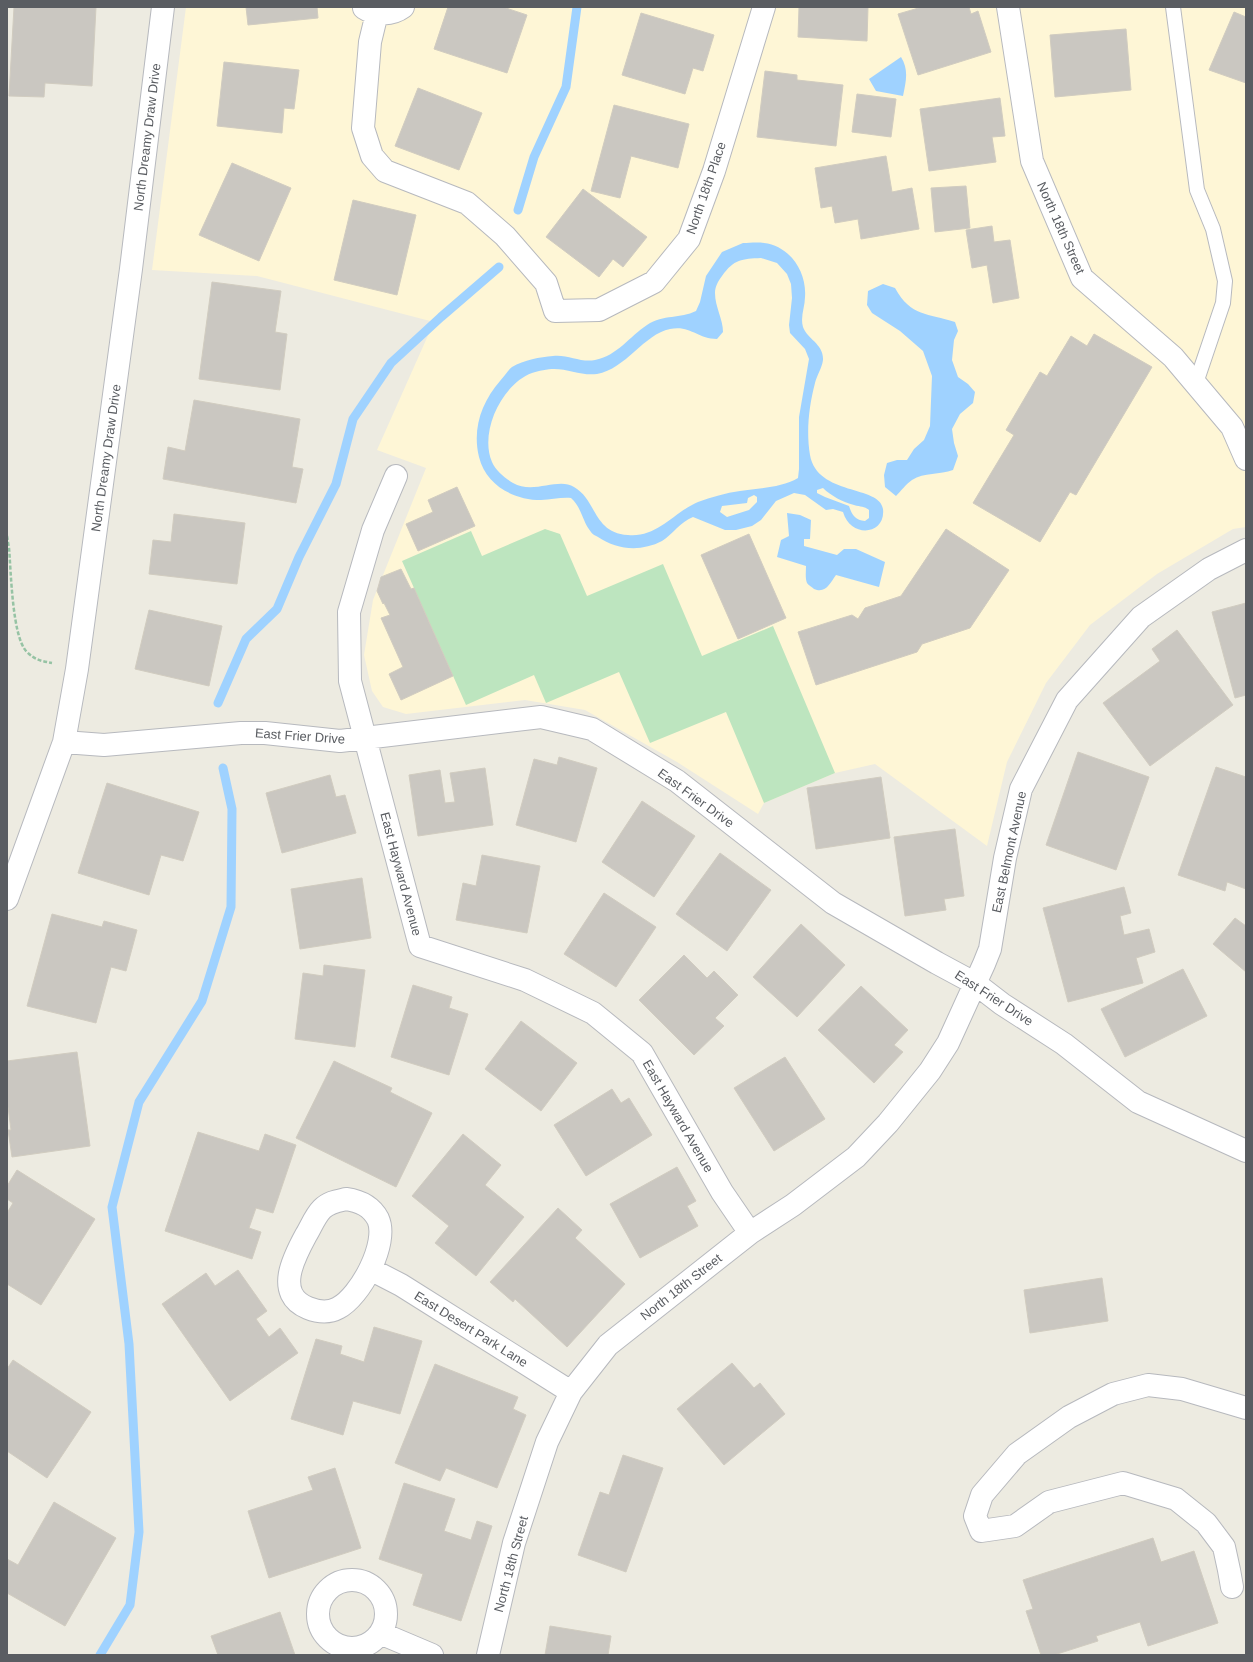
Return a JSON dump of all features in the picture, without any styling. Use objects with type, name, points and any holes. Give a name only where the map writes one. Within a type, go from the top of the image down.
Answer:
[{"type":"street","name":"North Dreamy Draw Drive","points":[[7,900],[64,742],[77,670],[130,277],[163,7]]},
{"type":"street","points":[[370,10],[388,14],[403,7]]},
{"type":"street","name":"North 18th Place","points":[[370,10],[370,42],[364,128],[372,156],[385,171],[467,203],[505,236],[546,283],[556,311],[599,310],[654,282],[689,239],[714,171],[764,7]]},
{"type":"street","name":"North 18th Street","points":[[1008,7],[1032,161],[1082,278],[1174,357],[1232,427],[1246,459]]},
{"type":"street","name":"East Hayward Avenue","points":[[396,476],[373,530],[349,612],[350,682],[420,946],[525,980],[593,1013],[642,1053],[722,1192],[750,1233]]},
{"type":"street","name":"East Belmont Avenue","points":[[976,984],[990,949],[1005,858],[1021,789],[1067,700],[1141,617],[1209,569],[1246,550]]},
{"type":"street","name":"East Frier Drive","points":[[64,742],[104,745],[241,733],[265,733],[340,741],[403,735],[541,717],[592,729],[677,781],[832,902],[976,984],[1002,1004],[1064,1044],[1138,1102],[1246,1151]]},
{"type":"street","name":"North 18th Street","points":[[488,1655],[514,1543],[547,1442],[571,1392],[608,1345],[750,1233],[793,1205],[856,1156],[888,1123],[930,1071],[948,1043],[976,984]]},
{"type":"street","points":[[346,1198],[366,1205],[372,1210],[378,1220],[380,1234],[370,1269],[357,1291],[349,1299],[338,1308],[325,1312],[314,1311],[305,1307],[297,1300],[289,1284],[289,1274],[292,1263],[315,1218],[321,1210],[332,1202],[346,1198]]},
{"type":"street","name":"East Desert Park Lane","points":[[370,1269],[401,1285],[571,1392]]},
{"type":"street","points":[[1232,1587],[1224,1547],[1206,1523],[1176,1499],[1123,1483],[1049,1502],[1015,1526],[981,1531],[975,1516],[982,1495],[1017,1454],[1069,1417],[1113,1394],[1148,1385],[1182,1389],[1246,1408]]},
{"type":"street","points":[[380,1633],[432,1655]]},
{"type":"lane","points":[[1173,7],[1197,190],[1213,229],[1225,281],[1223,303],[1196,383]]},
{"type":"path","points":[[7,536],[10,548],[16,627],[26,651],[37,661],[77,670]]},
{"type":"shaded area","points":[[186,7],[1246,7],[1246,527],[1233,529],[1157,574],[1090,625],[1046,683],[1007,762],[987,846],[875,764],[835,773],[764,803],[758,814],[677,762],[585,710],[525,700],[406,714],[383,707],[372,691],[364,655],[373,600],[426,468],[377,450],[434,322],[257,276],[152,270]]},
{"type":"green space","points":[[545,529],[560,534],[587,596],[663,564],[702,656],[773,626],[835,773],[764,803],[726,712],[650,743],[619,672],[546,703],[534,675],[466,705],[402,561],[471,531],[482,556]]},
{"type":"water","points":[[901,57],[906,71],[903,96],[876,91],[869,79]]},
{"type":"water","points":[[743,243],[764,243],[773,245],[782,249],[789,255],[800,270],[805,288],[805,301],[802,320],[803,327],[823,354],[822,366],[815,383],[811,401],[808,428],[810,455],[815,468],[824,477],[835,484],[871,496],[879,501],[883,509],[882,518],[879,524],[874,528],[860,530],[853,527],[847,521],[843,512],[833,509],[826,510],[805,495],[794,493],[776,501],[761,520],[752,526],[736,530],[725,530],[693,517],[684,522],[662,541],[654,545],[629,548],[613,545],[592,533],[588,528],[578,506],[571,498],[541,500],[520,497],[511,494],[494,483],[488,476],[479,457],[477,446],[478,426],[480,416],[488,398],[510,368],[527,361],[548,356],[564,356],[590,361],[603,358],[617,350],[647,325],[660,319],[684,315],[696,311],[700,302],[706,276],[722,252]],"holes":[[[761,258],[777,263],[787,274],[791,284],[792,298],[789,325],[790,333],[805,349],[809,359],[799,417],[798,478],[777,486],[735,492],[708,498],[689,506],[657,529],[648,533],[628,535],[617,533],[608,528],[596,515],[587,500],[574,487],[568,484],[537,487],[521,486],[507,479],[496,468],[492,462],[489,450],[491,424],[496,410],[503,398],[511,387],[521,379],[532,373],[552,369],[591,374],[607,371],[617,366],[652,337],[670,329],[677,328],[689,330],[704,337],[717,339],[723,332],[722,322],[715,298],[715,291],[718,282],[726,270],[735,263],[743,260]],[[823,488],[841,500],[866,508],[869,510],[869,518],[865,521],[859,520],[853,514],[849,506],[825,497],[817,493],[817,490]],[[754,495],[757,497],[757,502],[749,510],[727,517],[720,512],[722,506],[747,503],[748,498]]]},
{"type":"water","points":[[883,284],[895,288],[907,304],[914,309],[928,315],[955,322],[958,331],[954,340],[952,360],[958,377],[968,384],[975,392],[973,403],[960,414],[952,429],[958,456],[953,470],[917,477],[908,483],[896,496],[885,487],[884,475],[887,463],[897,460],[907,460],[914,449],[924,440],[930,426],[932,376],[923,351],[900,331],[872,313],[867,305],[868,291]]},
{"type":"water","points":[[787,513],[800,515],[811,520],[810,539],[804,539],[804,546],[837,555],[844,549],[856,549],[885,562],[879,587],[836,575],[825,589],[814,589],[809,585],[806,579],[806,566],[777,557],[781,540],[789,536]]},
{"type":"building","points":[[14,7],[96,7],[92,86],[45,83],[44,97],[9,96]]},
{"type":"building","points":[[246,7],[317,7],[318,18],[248,25]]},
{"type":"building","points":[[448,7],[503,7],[527,15],[507,73],[434,49]]},
{"type":"building","points":[[799,7],[868,7],[867,41],[798,37]]},
{"type":"building","points":[[922,7],[969,7],[971,14],[978,11],[991,52],[918,75],[898,14]]},
{"type":"building","points":[[1234,12],[1246,17],[1246,83],[1209,70]]},
{"type":"building","points":[[641,13],[714,35],[703,71],[693,68],[685,94],[622,75]]},
{"type":"building","points":[[1126,29],[1131,90],[1055,97],[1050,35]]},
{"type":"building","points":[[224,62],[299,70],[294,109],[284,108],[282,133],[217,126]]},
{"type":"building","points":[[765,71],[797,75],[797,80],[843,85],[836,146],[757,137]]},
{"type":"building","points":[[418,88],[482,113],[459,170],[395,146]]},
{"type":"building","points":[[857,94],[896,99],[891,137],[852,132]]},
{"type":"building","points":[[1000,98],[1005,136],[992,137],[996,162],[929,171],[920,109]]},
{"type":"building","points":[[614,105],[689,124],[678,168],[631,156],[620,198],[591,191]]},
{"type":"building","points":[[886,156],[892,192],[912,188],[919,229],[861,239],[858,219],[835,223],[832,206],[821,208],[815,168]]},
{"type":"building","points":[[232,163],[291,188],[259,261],[199,235]]},
{"type":"building","points":[[966,186],[970,228],[935,232],[931,188]]},
{"type":"building","points":[[583,189],[647,237],[623,267],[613,259],[599,277],[546,237]]},
{"type":"building","points":[[353,200],[416,215],[397,295],[334,280]]},
{"type":"building","points":[[992,226],[994,242],[1010,240],[1019,298],[993,303],[987,265],[972,268],[966,230]]},
{"type":"building","points":[[212,282],[281,291],[275,332],[287,334],[280,390],[199,379]]},
{"type":"building","points":[[1094,334],[1152,367],[1076,495],[1070,492],[1040,542],[973,503],[1014,435],[1006,430],[1040,372],[1047,376],[1071,336],[1087,346]]},
{"type":"building","points":[[194,400],[300,419],[292,467],[303,469],[296,503],[163,479],[168,447],[185,451]]},
{"type":"building","points":[[457,487],[475,526],[418,551],[406,524],[433,512],[428,500]]},
{"type":"building","points":[[174,514],[245,523],[237,584],[149,574],[153,540],[171,542]]},
{"type":"building","points":[[946,529],[1009,570],[970,628],[922,644],[917,652],[816,685],[798,632],[852,615],[858,619],[865,608],[901,596]]},
{"type":"building","points":[[749,534],[786,618],[738,639],[701,555]]},
{"type":"building","points":[[401,569],[411,589],[414,588],[453,676],[401,700],[389,674],[403,667],[381,618],[390,615],[377,591],[381,577]]},
{"type":"building","points":[[1246,603],[1246,695],[1235,698],[1212,612]]},
{"type":"building","points":[[149,610],[222,626],[209,686],[135,669]]},
{"type":"building","points":[[1177,630],[1233,705],[1150,766],[1103,703],[1160,661],[1152,649]]},
{"type":"building","points":[[1078,752],[1149,777],[1116,870],[1046,845]]},
{"type":"building","points":[[559,757],[597,768],[576,842],[516,825],[534,759],[557,765]]},
{"type":"building","points":[[1216,767],[1246,777],[1246,889],[1227,882],[1225,891],[1178,875]]},
{"type":"building","points":[[485,768],[493,825],[418,836],[409,775],[440,770],[445,803],[455,802],[450,773]]},
{"type":"building","points":[[330,775],[336,797],[345,795],[356,833],[282,853],[266,793]]},
{"type":"building","points":[[881,777],[890,838],[816,849],[807,788]]},
{"type":"building","points":[[107,783],[199,812],[183,861],[161,855],[149,895],[78,873]]},
{"type":"building","points":[[642,801],[695,836],[654,897],[602,862]]},
{"type":"building","points":[[955,829],[964,896],[944,899],[946,910],[905,916],[894,837]]},
{"type":"building","points":[[720,853],[771,890],[727,951],[676,914]]},
{"type":"building","points":[[482,855],[540,866],[527,933],[456,920],[463,883],[476,886]]},
{"type":"building","points":[[362,878],[371,938],[300,949],[291,889]]},
{"type":"building","points":[[1124,887],[1131,913],[1120,916],[1124,935],[1149,929],[1155,952],[1136,958],[1143,983],[1068,1002],[1043,908]]},
{"type":"building","points":[[604,893],[656,927],[616,987],[564,954]]},
{"type":"building","points":[[52,914],[102,927],[104,921],[137,930],[126,971],[111,967],[96,1023],[27,1006]]},
{"type":"building","points":[[1235,918],[1246,926],[1246,972],[1213,944]]},
{"type":"building","points":[[801,924],[845,965],[797,1017],[753,977]]},
{"type":"building","points":[[684,955],[707,978],[714,971],[738,995],[715,1018],[724,1026],[694,1055],[639,1000]]},
{"type":"building","points":[[324,965],[365,970],[355,1047],[295,1039],[303,973],[323,976]]},
{"type":"building","points":[[1183,969],[1207,1016],[1125,1057],[1101,1009]]},
{"type":"building","points":[[413,985],[452,997],[449,1008],[468,1014],[449,1075],[391,1057]]},
{"type":"building","points":[[861,986],[908,1030],[894,1045],[903,1052],[874,1083],[818,1030]]},
{"type":"building","points":[[521,1021],[577,1063],[541,1111],[485,1069]]},
{"type":"building","points":[[77,1052],[90,1146],[12,1157],[8,1130],[11,1130],[8,1107],[7,1108],[7,1061]]},
{"type":"building","points":[[785,1057],[825,1119],[774,1151],[734,1088]]},
{"type":"building","points":[[334,1061],[392,1088],[390,1092],[432,1113],[396,1187],[296,1138]]},
{"type":"building","points":[[612,1089],[621,1103],[629,1098],[652,1135],[586,1176],[554,1125]]},
{"type":"building","points":[[198,1132],[259,1151],[265,1134],[296,1145],[273,1213],[256,1208],[249,1228],[261,1232],[252,1259],[165,1231]]},
{"type":"building","points":[[463,1134],[501,1165],[485,1185],[524,1217],[476,1276],[435,1243],[449,1226],[412,1196]]},
{"type":"building","points":[[677,1167],[696,1201],[687,1206],[698,1226],[640,1258],[610,1204]]},
{"type":"building","points":[[17,1170],[95,1219],[41,1305],[7,1284],[7,1213],[13,1203],[7,1199],[7,1186]]},
{"type":"building","points":[[558,1208],[582,1230],[575,1238],[625,1284],[567,1347],[515,1299],[513,1302],[490,1282]]},
{"type":"building","points":[[238,1270],[267,1311],[256,1319],[269,1337],[280,1328],[298,1353],[230,1401],[162,1304],[206,1273],[215,1286]]},
{"type":"building","points":[[1102,1278],[1108,1321],[1030,1333],[1024,1290]]},
{"type":"building","points":[[374,1327],[422,1341],[400,1414],[353,1401],[343,1435],[291,1419],[316,1339],[342,1346],[340,1354],[364,1362]]},
{"type":"building","points":[[13,1360],[91,1412],[47,1478],[7,1451],[7,1369]]},
{"type":"building","points":[[732,1363],[754,1388],[760,1383],[785,1414],[724,1465],[677,1409]]},
{"type":"building","points":[[435,1364],[518,1397],[513,1409],[526,1415],[497,1488],[446,1468],[440,1481],[395,1463]]},
{"type":"building","points":[[623,1455],[663,1468],[626,1572],[578,1555],[600,1492],[609,1495]]},
{"type":"building","points":[[335,1468],[361,1548],[269,1578],[248,1511],[313,1490],[308,1477]]},
{"type":"building","points":[[404,1483],[455,1499],[444,1531],[471,1540],[477,1521],[492,1526],[461,1621],[413,1605],[423,1574],[379,1559]]},
{"type":"building","points":[[54,1502],[116,1538],[65,1626],[7,1593],[7,1559],[18,1565]]},
{"type":"building","points":[[1153,1538],[1161,1562],[1194,1551],[1218,1623],[1148,1646],[1140,1622],[1096,1636],[1098,1641],[1054,1655],[1041,1655],[1026,1611],[1033,1609],[1023,1580]]},
{"type":"building","points":[[280,1612],[295,1655],[218,1655],[211,1636]]},
{"type":"building","points":[[550,1626],[611,1636],[608,1655],[545,1655]]},
{"type":"waterway","points":[[518,210],[534,157],[566,87],[577,7]]},
{"type":"waterway","points":[[218,703],[246,639],[277,609],[299,557],[336,484],[353,419],[391,363],[499,267]]},
{"type":"waterway","points":[[100,1655],[130,1605],[139,1532],[129,1344],[112,1207],[139,1102],[202,1001],[231,907],[232,809],[223,768]]}]
